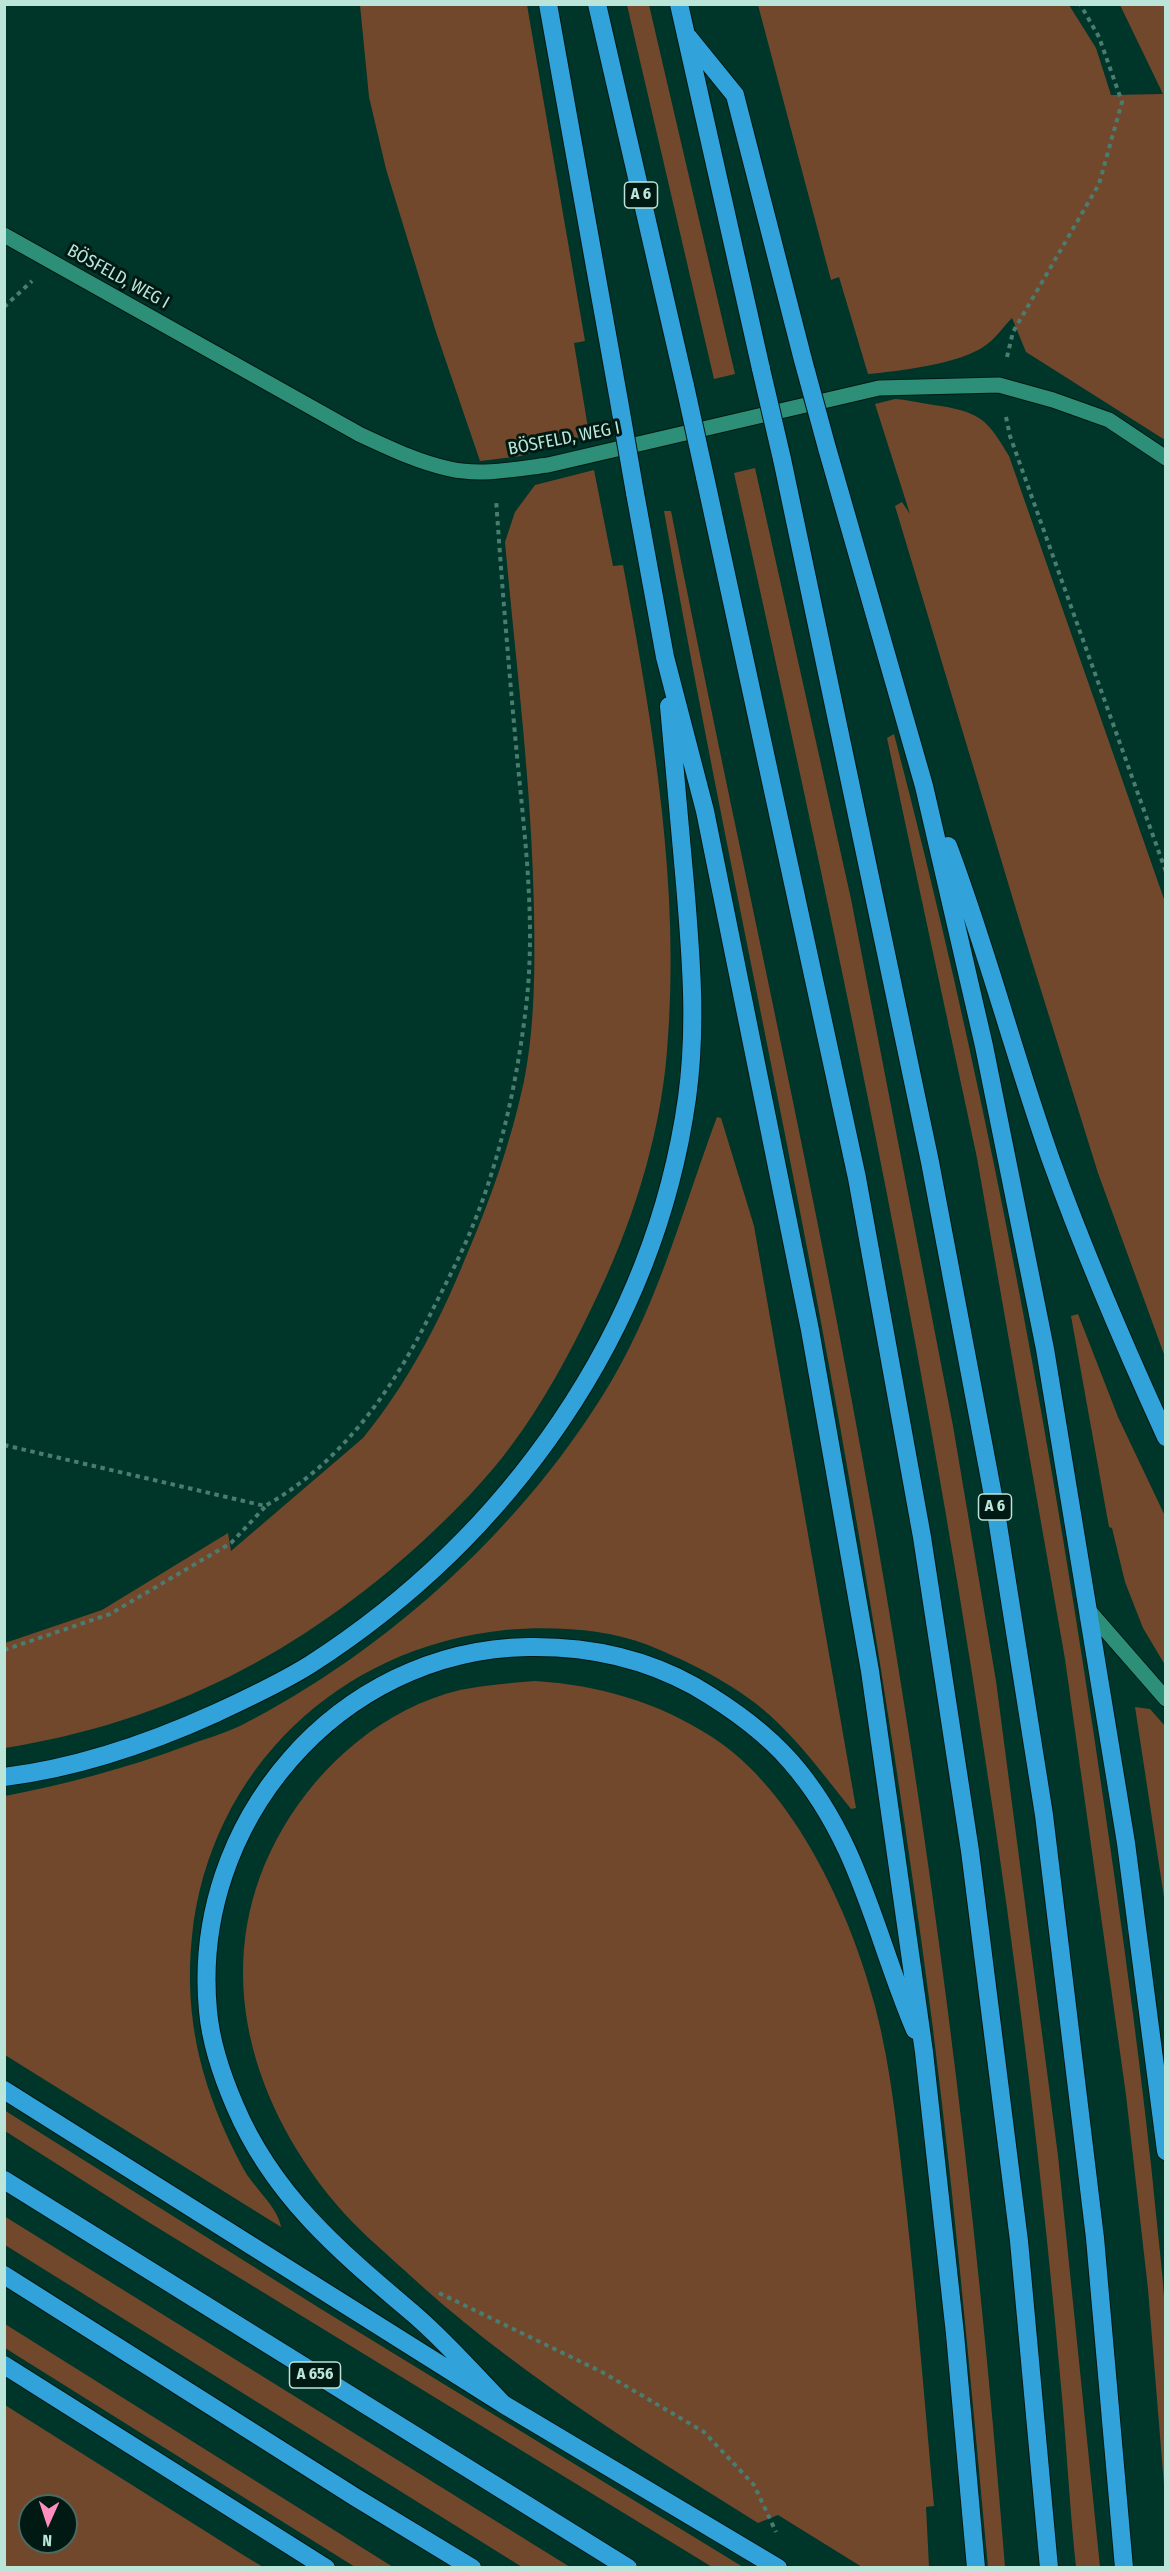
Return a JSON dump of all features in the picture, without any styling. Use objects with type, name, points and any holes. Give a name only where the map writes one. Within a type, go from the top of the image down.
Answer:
[{"type":"highway","points":[[548,4],[665,657],[705,811],[810,1330],[870,1671],[924,2052],[955,2334],[976,2568]]},
{"type":"highway","name":"A 6","points":[[597,4],[685,386],[857,1178],[922,1537],[970,1851],[1019,2241],[1049,2568]]},
{"type":"highway","name":"A 6","points":[[679,4],[782,459],[930,1162],[998,1529],[1047,1839],[1095,2238],[1124,2568]]},
{"type":"highway","points":[[685,33],[735,95],[827,448],[924,786],[984,1046],[1040,1325],[1090,1612],[1126,1842],[1166,2151]]},
{"type":"highway","points":[[4,1777],[107,1754],[153,1739],[244,1699],[308,1666],[368,1625],[423,1579],[472,1532],[537,1457],[577,1398],[611,1338],[650,1246],[671,1181],[690,1078],[692,1035],[690,939],[665,657]]},
{"type":"highway","points":[[924,786],[975,916],[1009,1035],[1097,1284],[1166,1437]]},
{"type":"highway","points":[[503,2404],[418,2318],[375,2284],[330,2242],[292,2201],[249,2136],[226,2083],[214,2046],[208,2013],[206,1978],[210,1932],[217,1893],[232,1850],[268,1784],[296,1750],[332,1717],[374,1689],[398,1677],[442,1660],[505,1648],[553,1647],[614,1654],[672,1674],[713,1697],[770,1740],[791,1762],[830,1813],[865,1887],[894,1982],[924,2052]]},
{"type":"highway","points":[[4,2090],[503,2404],[778,2568]]},
{"type":"highway","name":"A 656","points":[[4,2180],[628,2568]]},
{"type":"highway","points":[[4,2275],[472,2568]]},
{"type":"highway","points":[[4,2365],[326,2568]]},
{"type":"lane","name":"BÖSFELD, WEG I","points":[[4,235],[359,434],[412,458],[442,467],[494,471],[548,465],[879,388],[999,385],[1053,400],[1108,420],[1166,458]]},
{"type":"lane","points":[[1090,1612],[1166,1699]]},
{"type":"path","points":[[1080,4],[1099,37],[1122,102],[1099,184],[1013,332],[999,385],[1010,436],[1166,873]]},
{"type":"path","points":[[4,307],[53,263]]},
{"type":"path","points":[[4,1650],[110,1614],[231,1543],[265,1506],[297,1488],[339,1448],[378,1404],[412,1351],[471,1230],[495,1155],[516,1074],[526,1005],[527,865],[494,471]]},
{"type":"path","points":[[4,1445],[265,1506]]},
{"type":"path","points":[[435,2292],[602,2372],[705,2432],[754,2485],[779,2536]]},
{"type":"shaded area","points":[[360,5],[527,5],[585,341],[574,343],[589,434],[521,456],[480,461],[436,332],[386,169],[369,97]]},
{"type":"shaded area","points":[[627,5],[649,5],[735,374],[714,379]]},
{"type":"shaded area","points":[[758,5],[1069,5],[1096,48],[1111,95],[1163,94],[1120,5],[1165,5],[1165,440],[1026,352],[1012,318],[997,335],[975,352],[929,366],[868,374],[839,277],[831,280]]},
{"type":"shaded area","points":[[895,399],[955,409],[975,416],[995,434],[1009,456],[1165,902],[1165,1357],[1098,1173],[895,506],[902,502],[910,514],[875,404]]},
{"type":"shaded area","points":[[755,468],[851,899],[953,1426],[996,1681],[1058,2156],[1100,2567],[1076,2567],[1055,2316],[1038,2154],[984,1751],[959,1590],[902,1269],[838,950],[734,473]]},
{"type":"shaded area","points":[[594,470],[613,566],[623,565],[654,746],[667,868],[670,929],[667,1051],[658,1117],[642,1182],[606,1277],[555,1378],[511,1446],[458,1507],[377,1581],[330,1617],[281,1648],[230,1676],[177,1700],[122,1720],[65,1736],[5,1748],[5,1643],[102,1610],[228,1533],[231,1551],[363,1438],[408,1375],[455,1283],[483,1215],[506,1149],[524,1081],[532,1018],[533,866],[523,727],[505,542],[515,512],[535,485]]},
{"type":"shaded area","points":[[664,511],[671,511],[793,1101],[862,1456],[909,1732],[965,2149],[1005,2567],[988,2567],[959,2260],[933,2030],[904,1821],[863,1557],[819,1311]]},
{"type":"shaded area","points":[[894,734],[982,1105],[1031,1353],[1074,1604],[1132,2007],[1162,2275],[1167,2356],[1165,2497],[1148,2289],[1126,2095],[1065,1659],[977,1158],[887,738]]},
{"type":"shaded area","points":[[717,1117],[721,1118],[754,1226],[856,1808],[851,1809],[797,1742],[749,1698],[682,1660],[648,1645],[614,1635],[577,1630],[523,1629],[445,1641],[389,1662],[338,1690],[293,1727],[255,1770],[225,1820],[204,1876],[192,1936],[191,1998],[199,2056],[207,2084],[229,2140],[243,2168],[275,2212],[281,2227],[5,2055],[5,1796],[74,1781],[119,1768],[240,1726],[295,1695],[349,1660],[401,1621],[450,1579],[496,1533],[539,1484],[578,1433],[612,1380],[629,1349],[658,1284]]},
{"type":"shaded area","points":[[1078,1314],[1118,1417],[1165,1516],[1165,1665],[1143,1628],[1125,1582],[1112,1528],[1109,1527],[1071,1316]]},
{"type":"shaded area","points":[[535,1681],[605,1691],[627,1697],[671,1714],[712,1737],[742,1760],[769,1788],[794,1821],[835,1894],[865,1970],[881,2031],[894,2105],[914,2281],[934,2506],[926,2507],[929,2567],[862,2567],[778,2515],[758,2523],[620,2435],[529,2373],[444,2305],[360,2230],[336,2204],[305,2162],[279,2118],[260,2071],[248,2023],[243,1975],[247,1926],[260,1876],[283,1828],[298,1804],[316,1782],[358,1741],[381,1724],[432,1698],[460,1690]]},
{"type":"shaded area","points":[[1135,1707],[1150,1709],[1165,1726],[1165,1904]]},
{"type":"shaded area","points":[[4,2110],[321,2309],[743,2567],[712,2567],[145,2220],[5,2131]]},
{"type":"shaded area","points":[[4,2216],[570,2567],[522,2567],[5,2245]]},
{"type":"shaded area","points":[[5,2324],[393,2567],[355,2567],[5,2348]]},
{"type":"shaded area","points":[[5,2405],[263,2567],[5,2567]]}]
